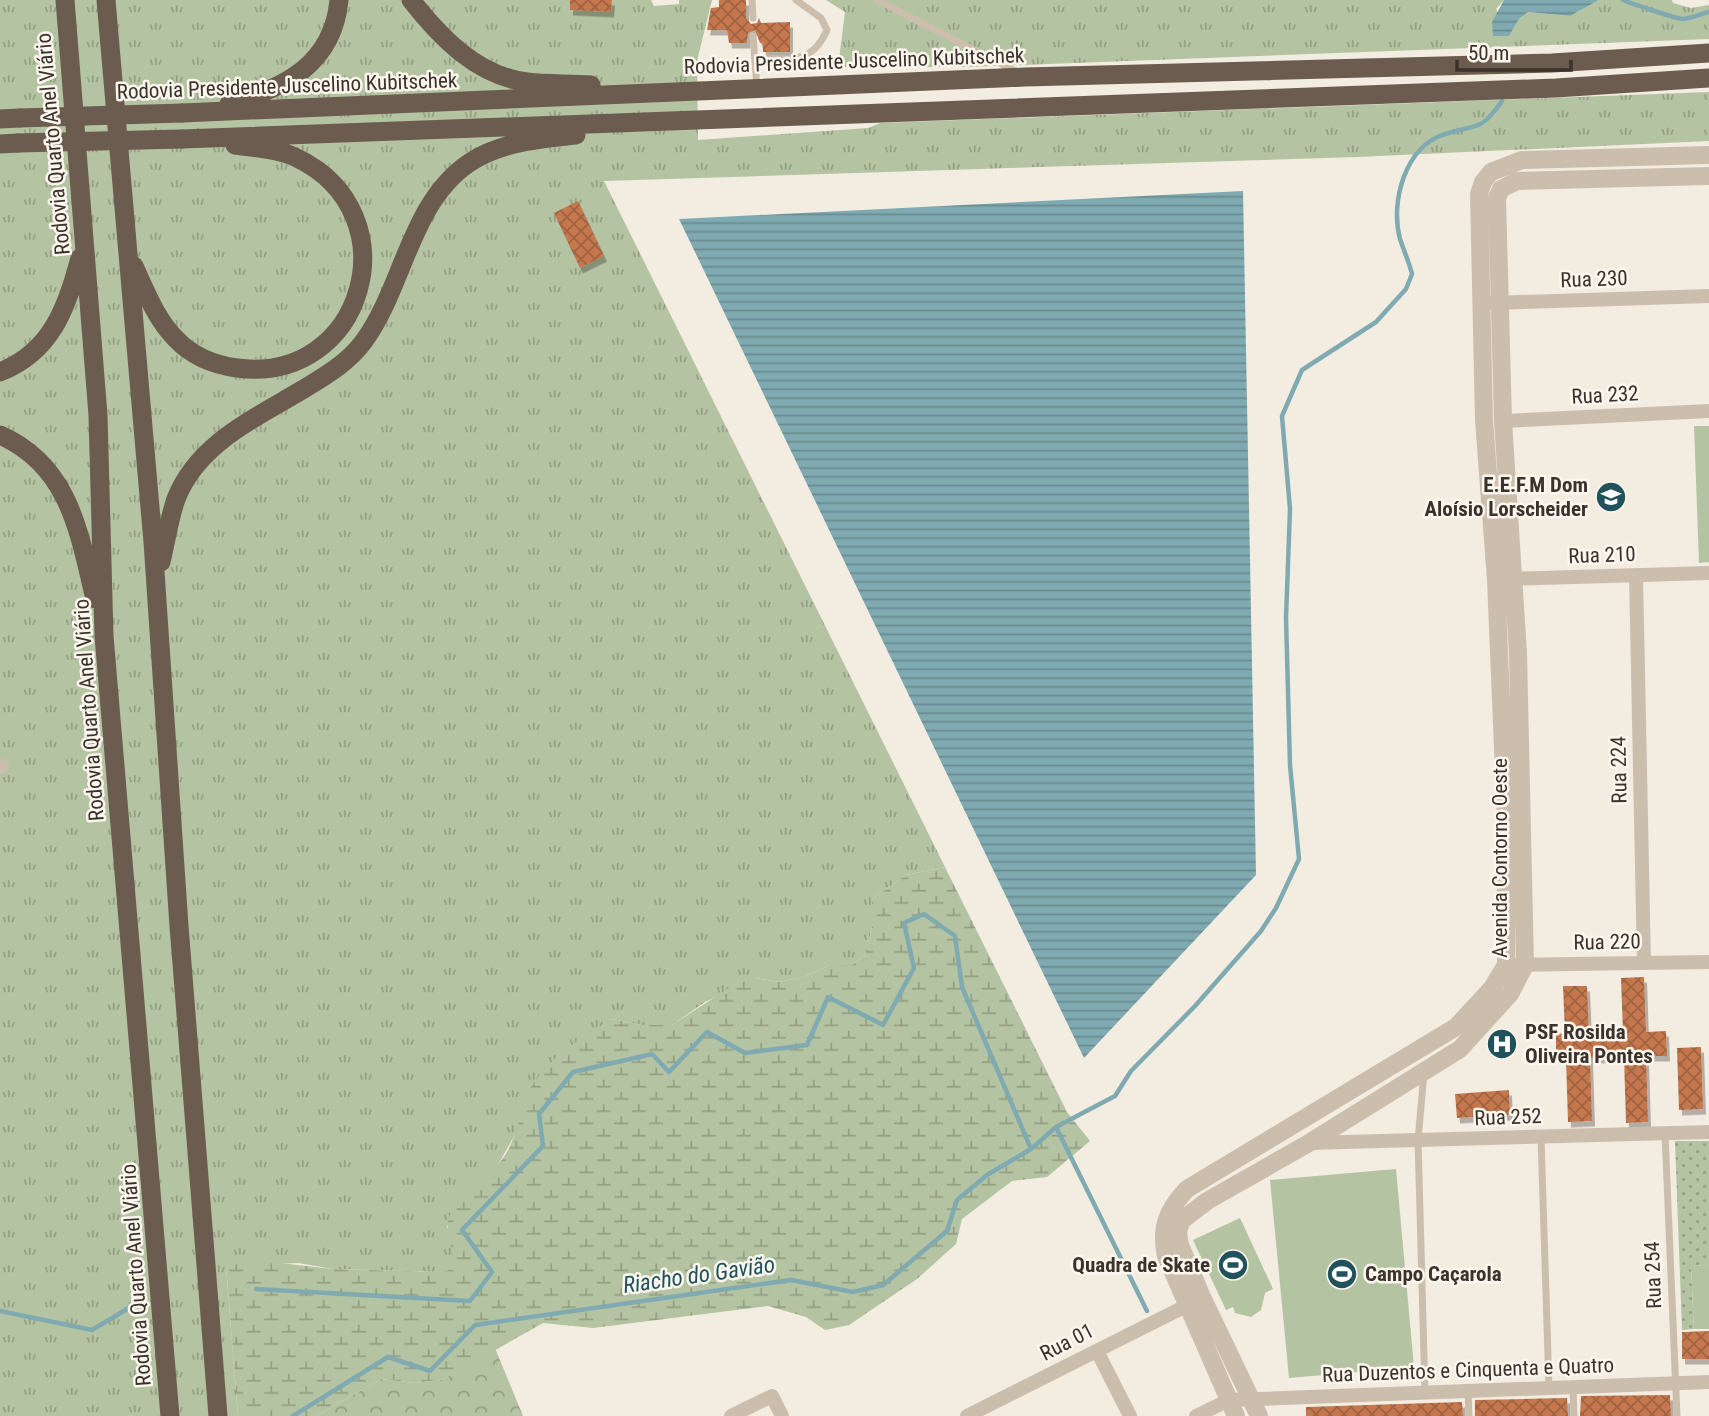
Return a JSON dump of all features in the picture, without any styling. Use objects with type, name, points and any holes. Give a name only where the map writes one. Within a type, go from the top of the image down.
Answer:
[{"type":"highway","name":"Rodovia Quarto Anel Viário","points":[[65,0],[98,415],[104,636],[170,1416]]},
{"type":"highway","points":[[106,0],[156,583],[179,926],[218,1416]]},
{"type":"highway","points":[[203,112],[269,92],[295,78],[313,62],[326,39],[339,0]]},
{"type":"highway","points":[[411,0],[448,42],[475,62],[499,75],[525,82],[648,91]]},
{"type":"highway","name":"Rodovia Presidente Juscelino Kubitschek","points":[[10,119],[1025,77],[1552,63],[1709,53]]},
{"type":"highway","points":[[7,145],[1556,88],[1709,78]]},
{"type":"highway","points":[[156,583],[177,499],[202,457],[221,439],[335,370],[364,341],[379,318],[424,218],[448,182],[468,164],[489,152],[537,139],[608,129],[620,122]]},
{"type":"highway","points":[[128,252],[164,325],[196,355],[225,366],[280,368],[318,350],[342,325],[360,289],[364,248],[356,213],[338,187],[297,158],[279,152],[187,139]]},
{"type":"highway","points":[[0,372],[33,354],[51,335],[72,288],[84,244]]},
{"type":"highway","points":[[0,435],[34,456],[51,474],[68,500],[104,636]]},
{"type":"street","points":[[1709,155],[1522,160],[1491,172],[1501,189],[1517,181],[1709,176]]},
{"type":"street","name":"Avenida Contorno Oeste","points":[[1491,172],[1479,194],[1479,303],[1516,965]]},
{"type":"street","name":"Avenida Contorno Oeste","points":[[1170,1231],[1189,1213],[1309,1143],[1460,1049],[1510,994],[1516,965],[1524,819],[1515,579],[1503,421],[1497,198],[1501,189]]},
{"type":"street","name":"Rua 230","points":[[1479,303],[1709,296]]},
{"type":"street","name":"Rua 232","points":[[1503,421],[1709,411]]},
{"type":"street","name":"Rua 210","points":[[1496,580],[1709,573]]},
{"type":"street","name":"Rua 224","points":[[1636,575],[1644,963]]},
{"type":"street","name":"Rua 220","points":[[1516,965],[1709,962]]},
{"type":"street","name":"Avenida Contorno Oeste","points":[[1170,1231],[1175,1201],[1187,1189],[1456,1027],[1516,965]]},
{"type":"street","name":"Rua 252","points":[[1309,1143],[1709,1132]]},
{"type":"street","points":[[1170,1231],[1166,1256],[1233,1408],[1196,1416]]},
{"type":"street","points":[[1170,1231],[1259,1416]]},
{"type":"street","name":"Rua 01","points":[[967,1416],[1186,1306]]},
{"type":"street","points":[[1097,1351],[1130,1416]]},
{"type":"street","name":"Rua Duzentos e Cinquenta e Quatro","points":[[1233,1408],[1250,1399],[1709,1382]]},
{"type":"street","points":[[731,1416],[772,1396],[782,1416]]},
{"type":"lane","points":[[752,0],[753,18]]},
{"type":"lane","points":[[755,59],[801,58],[819,48],[827,30],[821,18],[796,0]]},
{"type":"lane","points":[[877,0],[1025,77]]},
{"type":"lane","points":[[753,36],[757,87]]},
{"type":"lane","points":[[1424,1072],[1418,1140],[1424,1392]]},
{"type":"lane","name":"Rua 254","points":[[1665,1134],[1676,1416]]},
{"type":"lane","points":[[1541,1137],[1549,1388]]},
{"type":"lane","points":[[1573,1387],[1574,1416]]},
{"type":"lane","points":[[1468,1391],[1469,1416]]},
{"type":"green space","points":[[0,0],[591,0],[591,11],[611,12],[612,0],[651,0],[654,6],[679,4],[679,0],[712,0],[697,61],[698,140],[868,128],[880,123],[1709,92],[1709,141],[1357,157],[604,181],[945,867],[906,875],[872,899],[872,927],[865,955],[852,965],[830,965],[804,977],[779,982],[756,978],[705,1002],[672,1025],[641,1025],[612,1019],[529,1092],[516,1133],[499,1163],[447,1226],[455,1252],[455,1269],[439,1272],[333,1269],[298,1263],[226,1266],[238,1416],[0,1416]]},
{"type":"green space","points":[[826,0],[1504,0],[1496,9],[1509,35],[1519,19],[1528,12],[1570,16],[1599,0],[1672,0],[1673,3],[1691,8],[1709,5],[1709,39],[968,67],[838,67],[845,12]]},
{"type":"green space","points":[[1694,426],[1709,426],[1709,562],[1699,563]]},
{"type":"green space","points":[[945,867],[1067,1112],[1090,1141],[1047,1177],[1012,1181],[962,1219],[956,1244],[917,1279],[849,1325],[825,1330],[806,1317],[768,1306],[593,1328],[543,1323],[444,1379],[415,1383],[381,1379],[316,1416],[238,1416],[226,1266],[262,1261],[333,1269],[439,1272],[454,1269],[448,1227],[452,1209],[462,1192],[490,1171],[505,1155],[528,1094],[554,1060],[612,1019],[641,1025],[672,1025],[735,984],[756,978],[779,982],[804,977],[830,965],[852,965],[865,955],[872,927],[872,899],[906,875]]},
{"type":"green space","points":[[1675,1141],[1709,1141],[1709,1265],[1691,1266],[1694,1329],[1682,1330]]},
{"type":"green space","name":"Campo Caçarola","points":[[1396,1169],[1414,1367],[1289,1378],[1270,1180]]},
{"type":"green space","name":"Quadra de Skate","points":[[1240,1218],[1273,1289],[1265,1293],[1261,1310],[1251,1317],[1235,1313],[1233,1307],[1226,1310],[1193,1240]]},
{"type":"green space","points":[[1709,1265],[1709,1329],[1694,1329],[1691,1266]]},
{"type":"green space","points":[[495,1348],[523,1416],[316,1416],[381,1379],[415,1383],[444,1379]]},
{"type":"water","points":[[1504,0],[1599,0],[1570,16],[1528,12],[1519,19],[1509,36],[1493,36],[1492,22]]},
{"type":"water","points":[[1243,191],[1256,875],[1084,1058],[679,219]]},
{"type":"building","points":[[570,0],[612,0],[611,12],[570,10]]},
{"type":"building","points":[[719,0],[746,0],[746,18],[751,24],[757,23],[759,18],[761,23],[790,22],[790,52],[763,52],[763,43],[760,43],[755,30],[748,33],[747,43],[729,43],[727,30],[707,30],[711,8],[719,7]]},
{"type":"building","points":[[578,201],[604,256],[580,268],[554,213]]},
{"type":"building","points":[[1644,977],[1646,1032],[1666,1031],[1667,1056],[1646,1056],[1648,1122],[1626,1123],[1624,1057],[1590,1058],[1592,1121],[1568,1122],[1566,1058],[1556,1058],[1556,1034],[1565,1033],[1563,986],[1587,986],[1589,1033],[1623,1032],[1621,978]]},
{"type":"building","points":[[1701,1047],[1703,1109],[1679,1110],[1677,1048]]},
{"type":"building","points":[[1509,1090],[1510,1115],[1457,1118],[1455,1094]]},
{"type":"building","points":[[1709,1331],[1709,1359],[1682,1359],[1682,1332]]},
{"type":"building","points":[[1670,1395],[1671,1416],[1580,1416],[1581,1396]]},
{"type":"building","points":[[1567,1398],[1568,1416],[1475,1416],[1475,1400]]},
{"type":"building","points":[[1462,1402],[1463,1416],[1306,1416],[1306,1407]]},
{"type":"waterway","points":[[1623,0],[1682,19],[1709,12]]},
{"type":"waterway","name":"Riacho do Gavião","points":[[293,1416],[388,1357],[430,1371],[475,1325],[791,1280],[853,1292],[883,1285],[947,1231],[957,1200],[987,1175],[1031,1149],[1056,1127],[1115,1096],[1131,1071],[1195,1006],[1261,931],[1276,908],[1299,859],[1290,765],[1286,618],[1290,509],[1282,416],[1302,370],[1376,322],[1406,289],[1412,274],[1400,239],[1397,209],[1404,177],[1420,150],[1431,140],[1478,125],[1488,118],[1502,101]]},
{"type":"waterway","points":[[256,1289],[470,1301],[492,1272],[462,1230],[543,1146],[539,1114],[573,1072],[652,1054],[669,1072],[707,1032],[745,1053],[807,1045],[828,997],[883,1025],[914,968],[904,923],[924,914],[955,936],[962,987],[1031,1149]]},
{"type":"waterway","points":[[1056,1127],[1147,1311]]},
{"type":"waterway","points":[[0,1311],[92,1330],[142,1300]]},
{"type":"place","name":"E.E.F.M Dom Aloísio Lorscheider","points":[[1611,497]]},
{"type":"place","name":"PSF Rosilda Oliveira Pontes","points":[[1502,1044]]},
{"type":"place","name":"Quadra de Skate","points":[[1233,1265]]},
{"type":"place","name":"Campo Caçarola","points":[[1342,1274]]}]
